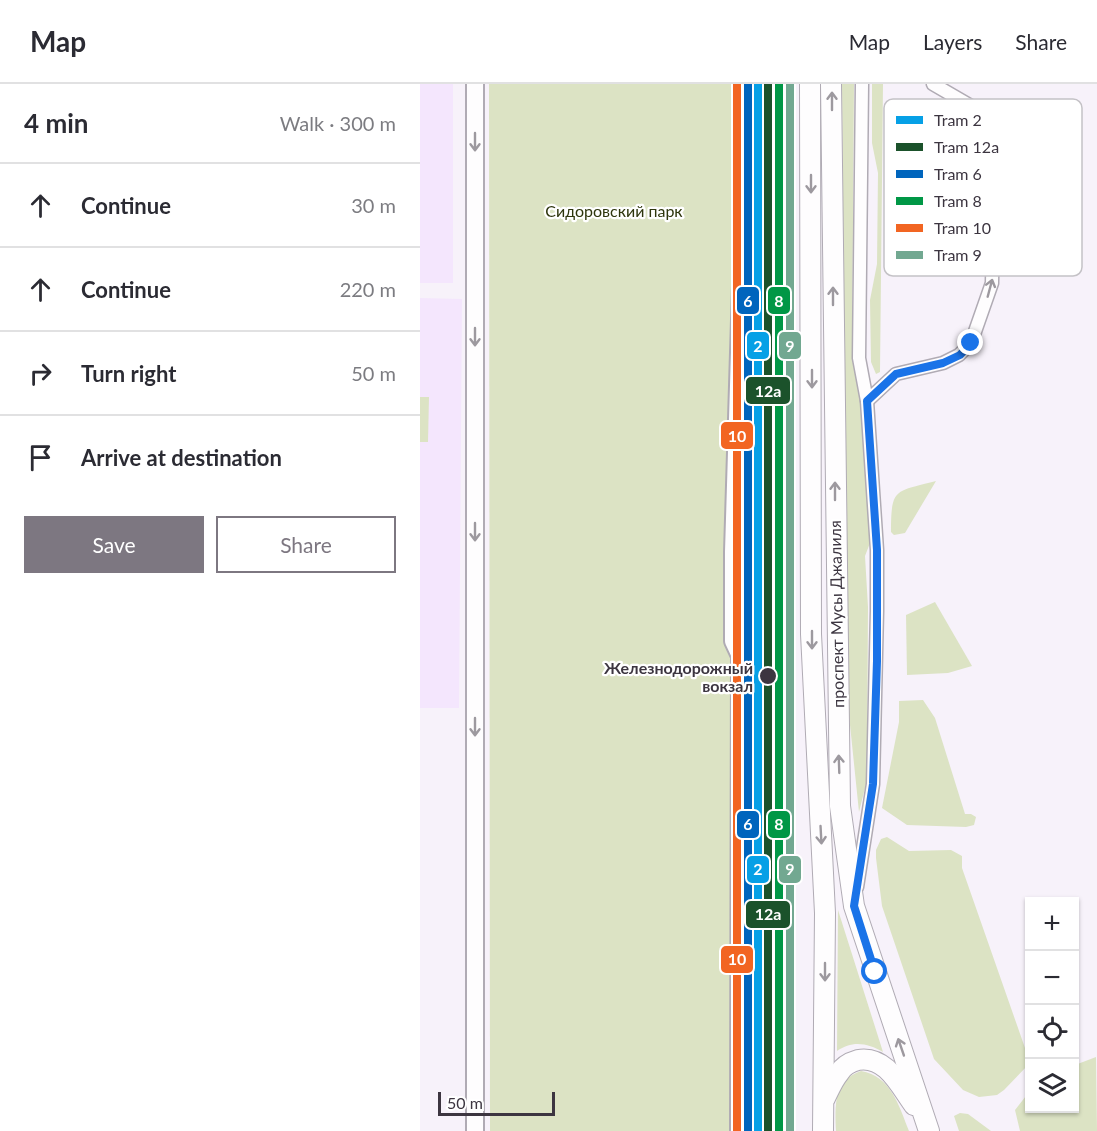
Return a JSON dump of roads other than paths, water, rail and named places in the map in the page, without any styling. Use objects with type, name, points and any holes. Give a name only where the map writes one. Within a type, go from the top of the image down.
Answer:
[{"type":"main road","name":"проспект Мусы Джалиля","points":[[810,84],[811,634],[825,913],[823,1131]]},
{"type":"main road","name":"проспект Мусы Джалиля","points":[[831,84],[837,721],[840,806],[854,906],[927,1127]]},
{"type":"main road","points":[[824,1099],[840,1071],[851,1062],[867,1059],[878,1062],[890,1071],[927,1127]]},
{"type":"street","points":[[475,84],[475,1131]]},
{"type":"street","points":[[739,1131],[740,656],[733,641],[733,552],[742,254],[743,84]]},
{"type":"street","points":[[854,906],[873,784],[877,661],[877,550],[867,401],[859,358],[862,84]]},
{"type":"street","points":[[933,84],[958,99]]},
{"type":"street","points":[[867,401],[896,374],[943,363],[960,355],[971,343],[993,283],[993,276]]},
{"type":"tram line","name":"10","points":[[737,84],[737,1131]]},
{"type":"tram line","name":"6","points":[[748,84],[748,1131]]},
{"type":"tram line","name":"2","points":[[758,84],[758,1131]]},
{"type":"tram line","name":"12а","points":[[768,84],[768,1131]]},
{"type":"tram line","name":"8","points":[[779,84],[779,1131]]},
{"type":"tram line","name":"9","points":[[790,84],[790,1131]]},
{"type":"place","name":"Железнодорожный вокзал","points":[[768,676]]},
{"type":"park label","name":"Сидоровский парк","points":[[614,210]]}]
